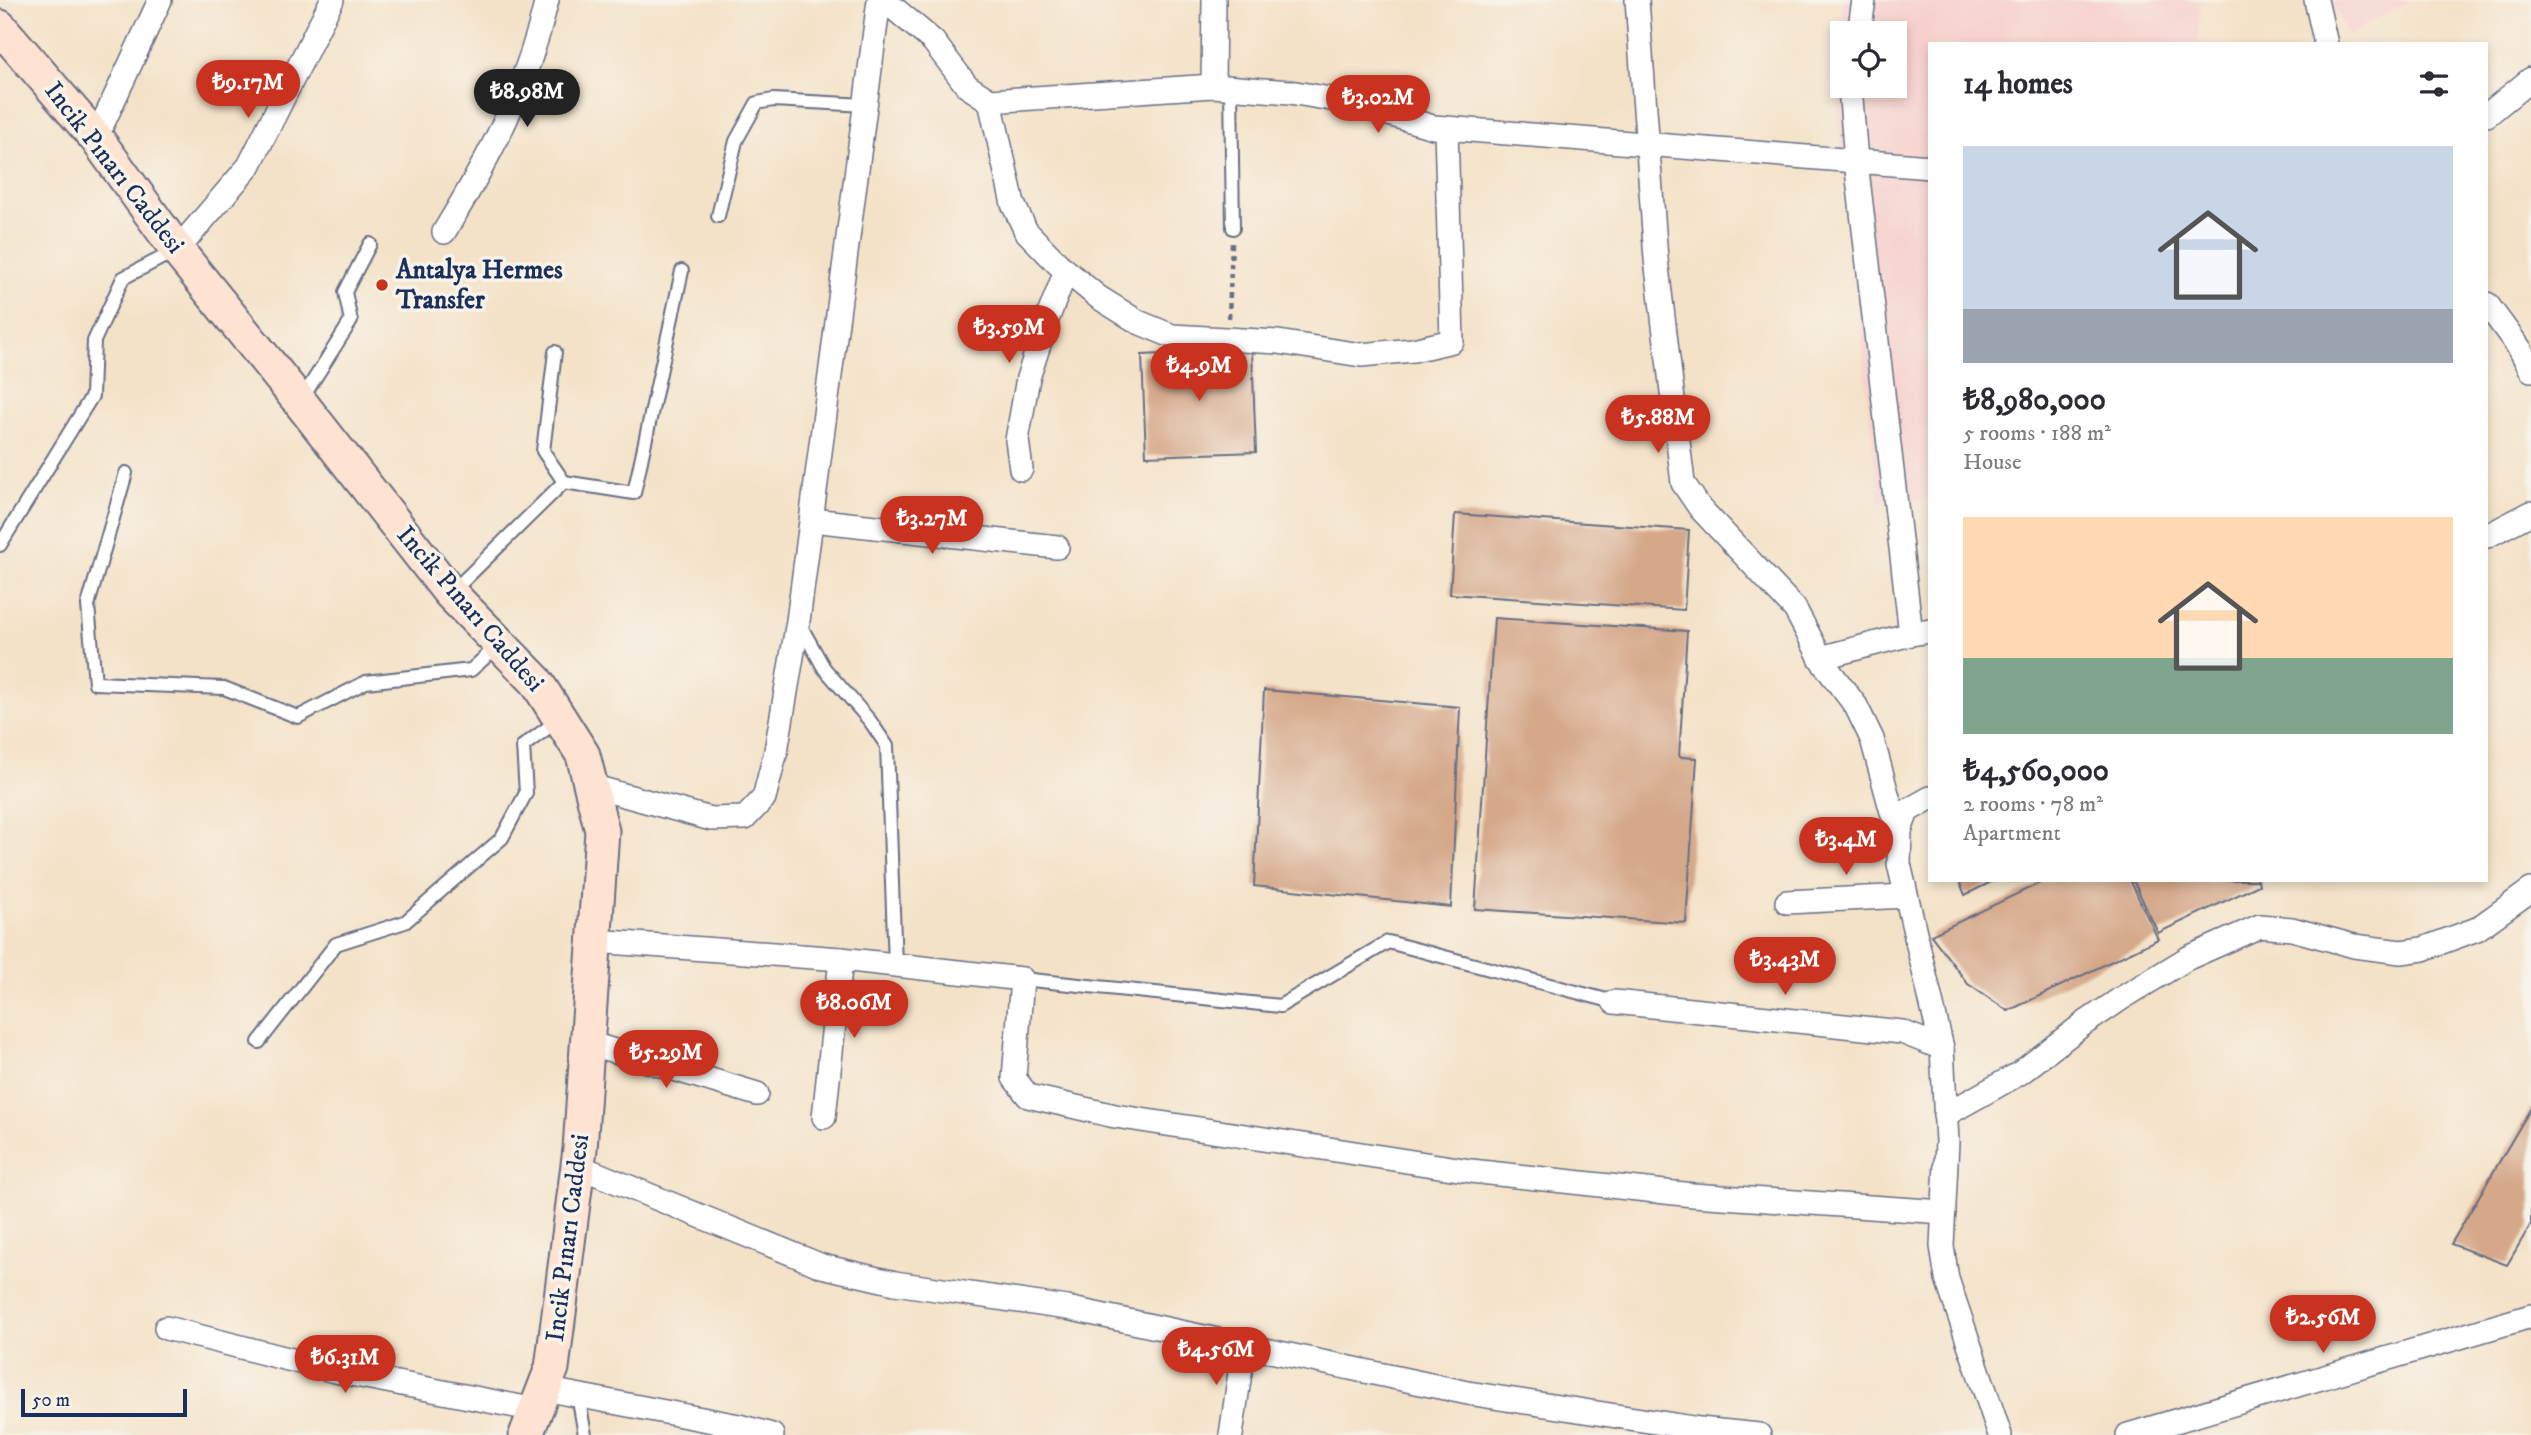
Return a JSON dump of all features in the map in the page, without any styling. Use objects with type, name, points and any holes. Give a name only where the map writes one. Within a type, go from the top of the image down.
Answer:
[{"type":"main road","name":"Incik Pınarı Caddesi","points":[[0,27],[96,138],[177,250],[450,593],[536,681],[583,755],[602,831],[588,1043],[578,1166],[552,1368],[535,1411]]},
{"type":"street","points":[[96,138],[160,0]]},
{"type":"street","points":[[177,250],[249,166],[332,0]]},
{"type":"street","points":[[444,232],[483,167],[514,105],[547,0]]},
{"type":"street","points":[[882,0],[933,41],[968,86],[990,101],[1222,87],[1290,92],[1348,102],[1433,127],[1928,167]]},
{"type":"street","points":[[591,786],[711,819],[745,818],[764,798],[776,751],[798,621],[882,0]]},
{"type":"street","points":[[1214,0],[1222,87]]},
{"type":"street","points":[[1637,0],[1656,259],[1683,483],[1700,508],[1795,609],[1820,658],[1856,706],[1872,739],[1900,831]]},
{"type":"street","points":[[1861,21],[1864,0]]},
{"type":"street","points":[[2316,0],[2326,42]]},
{"type":"street","points":[[2488,114],[2531,79]]},
{"type":"street","points":[[1820,658],[1921,632],[1856,161],[1851,98]]},
{"type":"street","points":[[990,101],[1013,204],[1026,232],[1066,271],[1098,297],[1138,322],[1172,336],[1278,342],[1361,355],[1413,350],[1452,341],[1446,128]]},
{"type":"street","points":[[1021,470],[1017,440],[1028,378],[1066,271]]},
{"type":"street","points":[[2488,305],[2520,349],[2531,370]]},
{"type":"street","points":[[2488,535],[2531,513]]},
{"type":"street","points":[[812,520],[1057,547]]},
{"type":"street","points":[[1928,799],[1907,811],[1900,831],[1899,864],[1942,1048],[1945,1115],[1942,1246],[1947,1279],[2000,1435]]},
{"type":"street","points":[[1945,1115],[2020,1073],[2082,1025],[2188,958],[2260,926],[2292,929],[2354,946],[2401,952],[2423,949],[2477,929],[2531,890]]},
{"type":"street","points":[[1787,902],[1906,897]]},
{"type":"street","points":[[595,942],[841,959],[1022,979],[1014,1078],[1028,1096],[1115,1116],[1471,1171],[1693,1195],[1944,1213]]},
{"type":"street","points":[[824,1116],[841,959]]},
{"type":"street","points":[[1614,1002],[1902,1032],[1942,1048]]},
{"type":"street","points":[[588,1043],[757,1094]]},
{"type":"street","points":[[578,1166],[822,1266],[895,1283],[1067,1308],[1468,1393],[1700,1429],[1759,1435]]},
{"type":"street","points":[[2127,1435],[2531,1317]]},
{"type":"street","points":[[166,1328],[335,1371],[535,1411],[578,1395],[739,1426],[772,1435]]},
{"type":"street","points":[[1231,1435],[1244,1345]]},
{"type":"lane","points":[[1222,87],[1233,228]]},
{"type":"lane","points":[[718,216],[736,141],[757,103],[772,100],[866,105]]},
{"type":"lane","points":[[300,402],[351,321],[345,292],[370,244]]},
{"type":"lane","points":[[0,545],[92,396],[94,341],[123,278],[177,250]]},
{"type":"lane","points":[[555,352],[543,451],[564,482],[634,493],[682,271]]},
{"type":"lane","points":[[126,473],[88,605],[95,682],[224,688],[298,717],[366,682],[471,670],[500,644]]},
{"type":"lane","points":[[450,593],[564,482]]},
{"type":"lane","points":[[798,621],[824,668],[870,721],[887,747],[895,965]]},
{"type":"lane","points":[[259,1042],[336,944],[405,922],[502,838],[526,793],[523,746],[560,719]]},
{"type":"lane","points":[[1022,979],[1280,1006],[1388,942],[1614,1002]]},
{"type":"lane","points":[[578,1395],[584,1435]]},
{"type":"path","points":[[1228,340],[1233,228]]},
{"type":"shaded area","points":[[1842,0],[2200,0],[2198,42],[1928,42],[1928,499],[1879,503],[1839,128],[1840,98],[1907,98],[1907,21],[1842,21]]},
{"type":"shaded area","points":[[2332,0],[2411,0],[2348,36]]},
{"type":"building","points":[[1252,350],[1256,452],[1146,456],[1142,355]]},
{"type":"building","points":[[1455,514],[1689,530],[1684,610],[1450,594]]},
{"type":"building","points":[[1494,618],[1687,631],[1679,757],[1697,758],[1686,923],[1475,909]]},
{"type":"building","points":[[1264,690],[1460,707],[1451,907],[1254,886]]},
{"type":"building","points":[[1960,882],[1991,882],[1965,895]]},
{"type":"building","points":[[2042,882],[2131,882],[2158,939],[2008,1011],[1968,984],[1931,935]]},
{"type":"building","points":[[2134,882],[2258,882],[2259,885],[2158,933]]},
{"type":"building","points":[[2531,1108],[2531,1224],[2507,1265],[2451,1244]]},
{"type":"place","name":"Antalya Hermes Transfer","points":[[382,285]]}]
